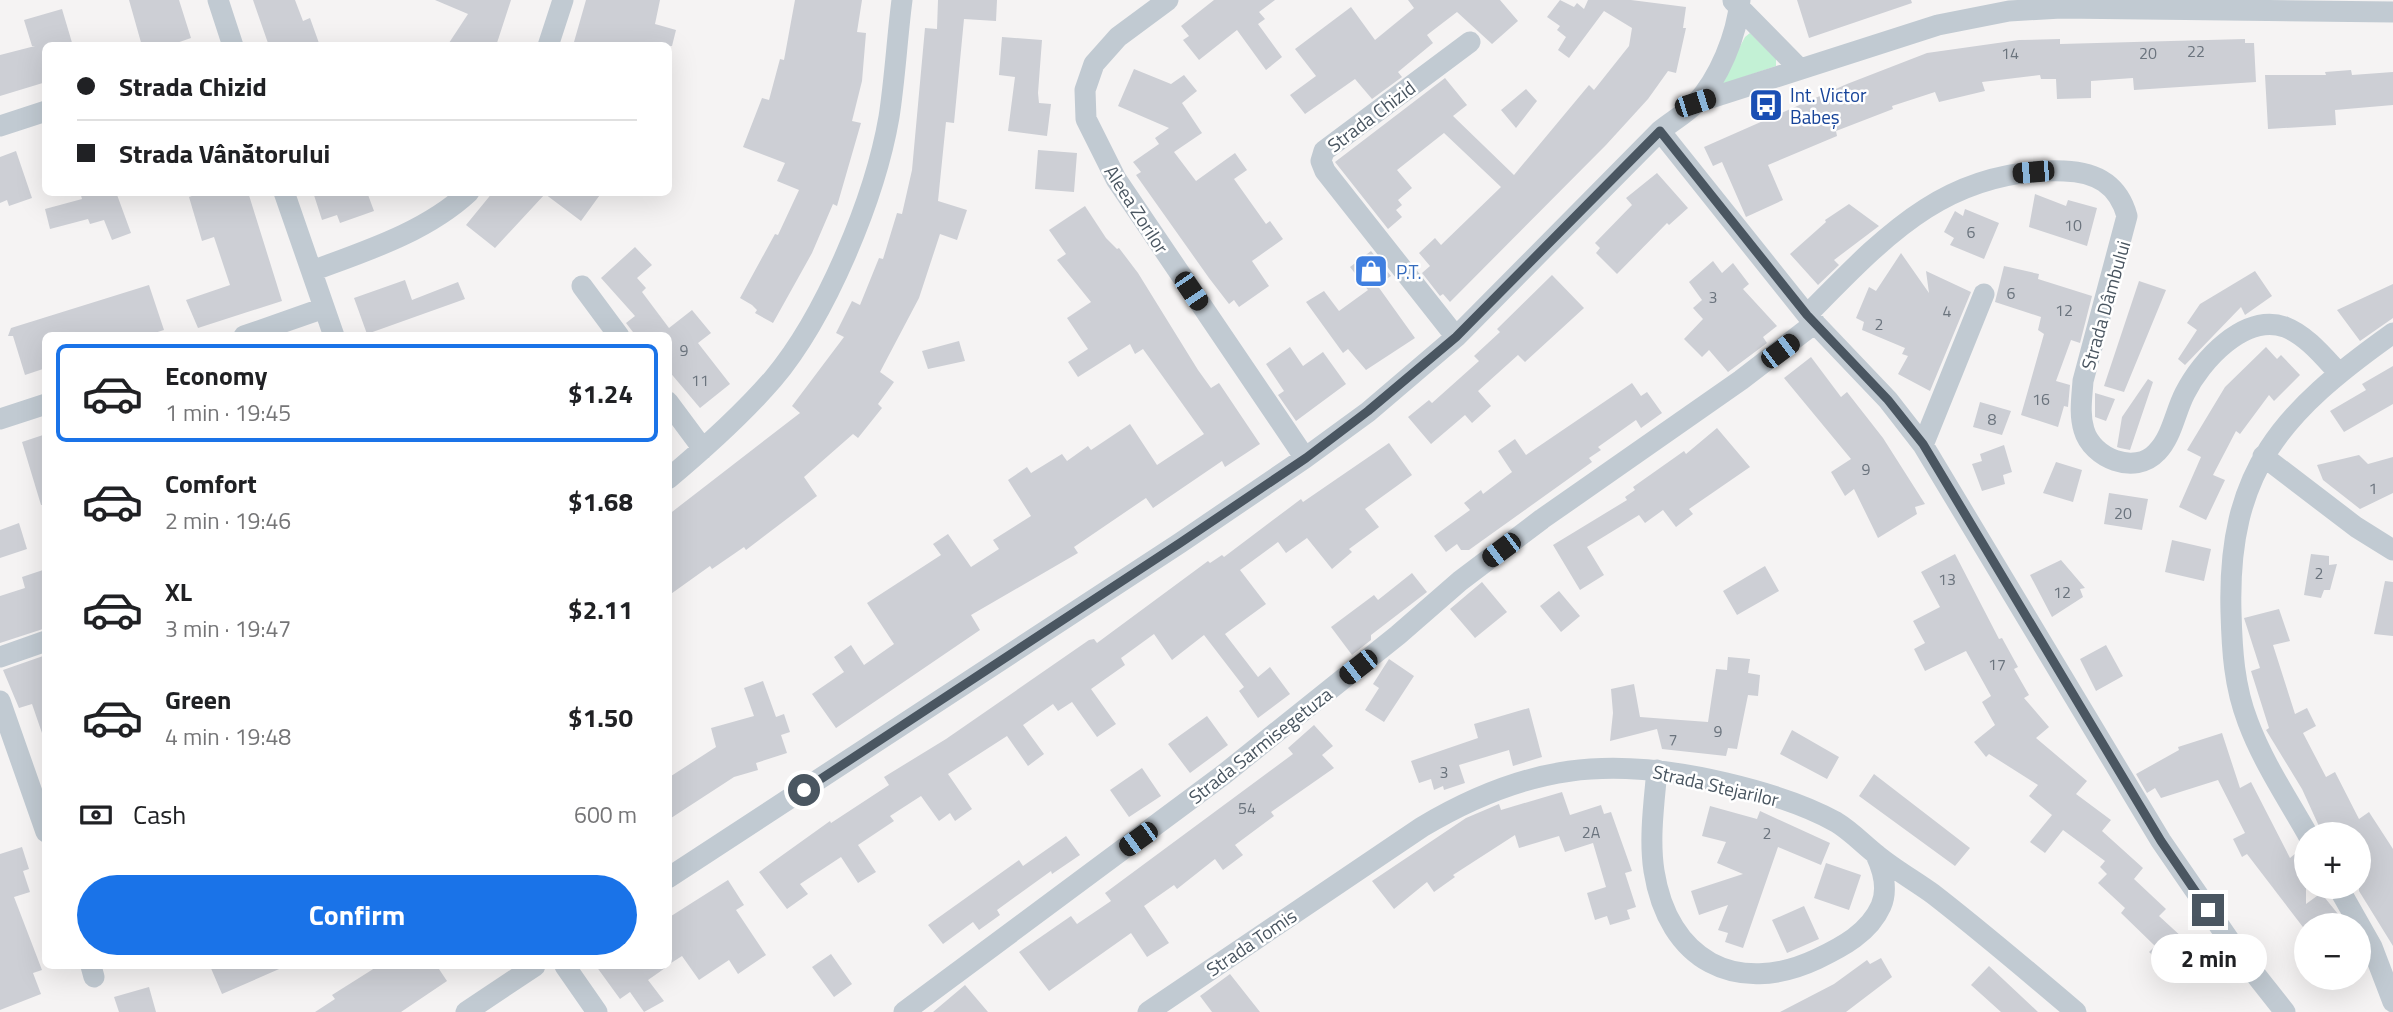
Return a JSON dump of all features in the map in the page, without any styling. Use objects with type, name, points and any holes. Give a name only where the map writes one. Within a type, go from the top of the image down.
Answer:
[{"type":"street","points":[[218,0],[232,42]]},
{"type":"street","points":[[549,42],[563,0]]},
{"type":"street","points":[[672,476],[703,449],[775,377],[806,331],[852,238],[874,177],[889,117],[902,0]]},
{"type":"street","name":"Aleea Zorilor","points":[[1168,0],[1118,37],[1094,64],[1085,90],[1086,119],[1100,153],[1116,179],[1306,458]]},
{"type":"street","points":[[672,875],[1306,458],[1456,337],[1660,131],[1695,103],[1725,53],[1737,2]]},
{"type":"street","points":[[1737,2],[1800,69]]},
{"type":"street","points":[[1695,103],[1938,25],[2009,11],[2061,8],[2393,12]]},
{"type":"street","name":"Strada Chizid","points":[[1456,337],[1325,172],[1321,161],[1324,151],[1470,42]]},
{"type":"street","points":[[0,126],[42,112]]},
{"type":"street","points":[[1660,131],[1811,319],[1888,400],[1923,444],[2161,841],[2236,950],[2284,1012]]},
{"type":"street","name":"Strada Dâmbului","points":[[1811,319],[1891,233],[1937,199],[1980,182],[2018,173],[2071,172],[2104,180],[2123,202],[2127,216],[2083,382],[2081,409],[2084,431],[2094,448],[2110,459],[2124,463],[2150,458],[2165,441],[2185,392],[2199,372],[2227,342],[2256,327],[2284,327],[2296,333],[2338,372]]},
{"type":"street","points":[[285,196],[333,332]]},
{"type":"street","points":[[312,271],[428,222],[464,196]]},
{"type":"street","points":[[582,286],[616,332]]},
{"type":"street","points":[[1923,444],[1984,294]]},
{"type":"street","points":[[255,332],[324,308]]},
{"type":"street","name":"Strada Sarmisegetuza","points":[[904,1012],[1223,775],[1398,635],[1460,580],[1542,519],[1692,416],[1811,319]]},
{"type":"street","points":[[2301,822],[2262,754],[2249,725],[2233,663],[2230,581],[2233,547],[2246,489],[2263,456],[2338,372],[2393,333]]},
{"type":"street","points":[[0,419],[42,405]]},
{"type":"street","points":[[672,407],[703,449]]},
{"type":"street","points":[[2263,456],[2356,527],[2393,550]]},
{"type":"street","points":[[0,657],[42,642]]},
{"type":"street","points":[[0,701],[42,821]]},
{"type":"street","name":"Strada Stejarilor","points":[[1354,874],[1466,801],[1511,783],[1551,773],[1606,767],[1657,770],[1735,785],[1807,808],[1837,822],[1970,923],[2076,1012]]},
{"type":"street","points":[[1657,770],[1653,840],[1654,870],[1660,895],[1669,919],[1686,946],[1717,967],[1745,973],[1780,972],[1803,965],[1846,944],[1864,930],[1882,903],[1884,885],[1877,855]]},
{"type":"street","name":"Strada Tomis","points":[[1148,1012],[1354,874]]},
{"type":"street","points":[[2345,899],[2372,947],[2393,1002]]},
{"type":"street","points":[[466,1012],[530,969]]},
{"type":"street","points":[[567,969],[597,1012]]},
{"type":"green space","points":[[1750,33],[1776,59],[1776,66],[1723,84],[1722,81],[1745,37]]},
{"type":"building","points":[[129,0],[179,0],[191,38],[180,42],[141,42]]},
{"type":"building","points":[[253,0],[295,0],[303,21],[310,18],[319,42],[268,42]]},
{"type":"building","points":[[435,0],[511,0],[497,42],[450,42],[468,14]]},
{"type":"building","points":[[586,0],[660,0],[655,24],[676,30],[672,46],[672,42],[574,42]]},
{"type":"building","points":[[795,0],[862,0],[857,32],[866,33],[862,81],[852,121],[861,123],[837,206],[833,204],[812,253],[773,323],[755,313],[757,310],[752,305],[740,298],[775,234],[778,235],[799,190],[777,181],[785,163],[743,147],[762,98],[769,100],[780,59],[784,60]]},
{"type":"building","points":[[938,0],[997,0],[996,21],[964,19],[954,123],[946,122],[938,201],[967,210],[957,240],[940,234],[919,298],[880,372],[894,382],[878,404],[882,408],[858,438],[853,434],[804,477],[817,496],[746,550],[744,547],[712,569],[710,566],[672,593],[672,512],[800,413],[792,406],[844,337],[836,333],[852,301],[860,305],[879,258],[883,259],[897,213],[902,214],[912,170],[925,28],[937,29]]},
{"type":"building","points":[[1214,0],[1275,0],[1259,12],[1265,19],[1258,24],[1282,57],[1266,70],[1237,30],[1199,60],[1183,40],[1189,36],[1181,26]]},
{"type":"building","points":[[1408,0],[1500,0],[1518,21],[1492,44],[1457,12],[1427,35],[1433,43],[1398,72],[1402,77],[1372,99],[1355,79],[1305,114],[1290,95],[1316,76],[1295,49],[1351,7],[1375,40],[1414,8]]},
{"type":"building","points":[[1560,0],[1574,7],[1577,3],[1584,9],[1588,0],[1631,0],[1686,7],[1683,28],[1686,28],[1676,73],[1668,71],[1648,99],[1606,145],[1450,302],[1443,294],[1440,296],[1422,273],[1430,266],[1419,253],[1435,238],[1441,245],[1501,187],[1444,133],[1397,170],[1412,188],[1398,200],[1402,205],[1396,210],[1402,217],[1388,229],[1335,162],[1445,78],[1467,105],[1453,116],[1514,175],[1589,85],[1594,90],[1629,46],[1632,28],[1604,11],[1569,58],[1558,50],[1566,37],[1557,30],[1560,26],[1547,17]]},
{"type":"building","points":[[1797,0],[1911,0],[1912,3],[1809,38]]},
{"type":"building","points":[[62,9],[72,42],[42,42],[42,83],[0,96],[0,55],[35,46],[32,46],[24,20]]},
{"type":"building","points":[[1002,37],[1042,40],[1038,93],[1039,103],[1051,104],[1047,136],[1008,131],[1015,77],[999,75]]},
{"type":"building","points":[[2060,39],[2060,44],[2245,39],[2245,43],[2254,43],[2256,82],[2134,90],[2133,78],[2091,81],[2091,98],[2057,99],[2056,79],[2041,79],[2040,75],[1982,82],[1985,91],[1939,102],[1935,92],[1892,106],[1893,109],[1836,131],[1837,136],[1768,165],[1783,200],[1746,217],[1722,162],[1713,166],[1704,147],[1847,84],[1927,53],[2019,40]]},
{"type":"building","points":[[1134,69],[1171,84],[1184,75],[1197,91],[1182,103],[1202,133],[1174,152],[1196,181],[1235,153],[1247,170],[1234,179],[1266,224],[1270,221],[1283,239],[1252,261],[1269,286],[1239,307],[1234,300],[1229,304],[1136,175],[1141,172],[1133,162],[1159,144],[1155,138],[1169,128],[1118,106]]},
{"type":"building","points":[[2351,70],[2352,75],[2393,72],[2393,105],[2335,110],[2336,125],[2268,129],[2265,75],[2326,75],[2325,72]]},
{"type":"building","points":[[1526,89],[1537,101],[1516,128],[1501,110]]},
{"type":"building","points":[[1038,150],[1077,153],[1074,192],[1035,189]]},
{"type":"building","points":[[16,151],[32,198],[9,206],[7,200],[0,203],[0,157]]},
{"type":"building","points":[[1657,173],[1688,208],[1669,225],[1667,223],[1617,274],[1596,253],[1600,248],[1595,243],[1632,205],[1626,198]]},
{"type":"building","points":[[2035,194],[2066,206],[2068,200],[2097,208],[2087,246],[2029,227]]},
{"type":"building","points":[[81,196],[117,196],[131,233],[112,240],[104,220],[90,224],[88,219],[50,229],[45,209],[82,199]]},
{"type":"building","points":[[249,196],[282,301],[198,328],[186,300],[230,285],[214,237],[202,241],[189,197]]},
{"type":"building","points":[[314,196],[368,196],[374,211],[340,223],[337,215],[322,220]]},
{"type":"building","points":[[490,196],[543,196],[495,248],[466,225]]},
{"type":"building","points":[[548,196],[599,196],[581,221]]},
{"type":"building","points":[[1849,204],[1879,226],[1834,260],[1839,265],[1818,285],[1790,254],[1826,222],[1825,220]]},
{"type":"building","points":[[1085,206],[1106,238],[1119,248],[1138,273],[1211,388],[1219,383],[1260,444],[1225,467],[1222,461],[1153,508],[1146,498],[1074,547],[1078,553],[971,615],[980,630],[836,728],[812,694],[844,672],[834,657],[851,645],[864,665],[894,644],[867,603],[941,555],[933,544],[948,534],[971,567],[999,549],[993,540],[1031,516],[1008,480],[1027,467],[1031,473],[1062,454],[1067,461],[1088,446],[1091,450],[1130,424],[1157,465],[1204,434],[1143,349],[1135,354],[1130,344],[1078,377],[1068,362],[1088,349],[1067,318],[1091,302],[1057,260],[1066,254],[1049,230]]},
{"type":"building","points":[[1965,209],[1999,223],[1984,259],[1950,245],[1954,238],[1944,232],[1955,211],[1963,216]]},
{"type":"building","points":[[635,247],[652,265],[637,278],[646,288],[642,292],[669,328],[692,310],[711,333],[698,343],[730,384],[700,408],[672,375],[672,332],[633,332],[626,323],[635,316],[601,278]]},
{"type":"building","points":[[1371,251],[1391,276],[1377,285],[1415,338],[1366,370],[1348,349],[1343,353],[1306,302],[1324,291],[1339,311],[1368,290],[1350,267]]},
{"type":"building","points":[[1901,253],[1929,293],[1926,271],[1971,292],[1930,391],[1898,374],[1908,356],[1902,354],[1905,348],[1862,330],[1864,322],[1856,318],[1869,287],[1876,291]]},
{"type":"building","points":[[1713,261],[1722,273],[1733,263],[1749,284],[1743,289],[1777,326],[1763,337],[1767,343],[1728,372],[1709,350],[1702,357],[1684,339],[1703,319],[1693,308],[1702,300],[1689,282]]},
{"type":"building","points":[[2004,266],[2039,274],[2038,279],[2092,296],[2080,343],[2071,340],[2056,381],[2070,385],[2068,407],[2064,406],[2058,427],[2021,415],[2044,334],[2038,330],[2041,317],[1995,302]]},
{"type":"building","points":[[2255,271],[2272,296],[2245,315],[2241,307],[2185,365],[2178,359],[2197,330],[2187,323],[2200,304]]},
{"type":"building","points":[[1552,275],[1584,308],[1525,362],[1518,355],[1478,391],[1491,406],[1472,423],[1465,415],[1431,444],[1408,417],[1429,400],[1432,403],[1479,361],[1474,356],[1500,332],[1497,329]]},
{"type":"building","points":[[405,280],[412,300],[458,282],[465,299],[366,332],[354,298]]},
{"type":"building","points":[[2139,281],[2166,290],[2124,392],[2104,386]]},
{"type":"building","points":[[2393,284],[2393,318],[2360,341],[2337,310]]},
{"type":"building","points":[[149,285],[164,330],[42,332],[42,369],[25,375],[13,336],[8,336],[11,328]]},
{"type":"building","points":[[959,341],[965,361],[928,369],[922,351]]},
{"type":"building","points":[[1290,347],[1303,366],[1323,352],[1346,384],[1296,421],[1278,395],[1284,391],[1266,364]]},
{"type":"building","points":[[2266,347],[2277,359],[2281,355],[2300,375],[2274,401],[2269,395],[2240,434],[2236,431],[2213,475],[2225,480],[2206,520],[2179,507],[2201,457],[2187,450],[2225,387]]},
{"type":"building","points":[[1811,357],[1841,397],[1847,392],[1883,438],[1925,504],[1915,507],[1917,514],[1878,538],[1854,489],[1845,496],[1831,472],[1851,459],[1784,378]]},
{"type":"building","points":[[2393,366],[2393,404],[2344,432],[2330,411],[2366,390],[2362,384]]},
{"type":"building","points":[[2148,379],[2153,382],[2130,450],[2117,447],[2122,417]]},
{"type":"building","points":[[1632,383],[1641,396],[1647,392],[1662,413],[1641,428],[1636,420],[1598,447],[1601,450],[1589,458],[1592,462],[1469,550],[1461,550],[1457,544],[1446,552],[1434,536],[1470,510],[1464,503],[1481,490],[1483,494],[1512,472],[1498,451],[1515,439],[1526,455]]},
{"type":"building","points":[[2095,393],[2115,399],[2106,421],[2095,417]]},
{"type":"building","points":[[1980,402],[2011,411],[2002,435],[1973,427]]},
{"type":"building","points":[[1717,428],[1750,467],[1689,509],[1693,514],[1676,527],[1663,510],[1645,523],[1639,515],[1587,547],[1604,575],[1580,590],[1553,545],[1627,500],[1625,497],[1635,490],[1633,487],[1684,451],[1686,454]]},
{"type":"building","points":[[42,435],[42,505],[41,505],[22,442]]},
{"type":"building","points":[[1389,443],[1412,475],[1365,509],[1379,527],[1349,549],[1352,552],[1332,569],[1307,538],[1286,553],[1278,542],[1240,570],[1266,604],[1225,634],[1258,677],[1270,667],[1290,694],[1258,718],[1239,691],[1244,687],[1204,635],[1172,660],[1154,634],[1121,658],[1125,665],[1091,689],[1116,724],[1097,737],[1072,702],[1058,711],[1053,704],[1023,725],[1044,754],[1028,766],[1007,736],[948,774],[972,809],[955,821],[950,813],[939,821],[921,796],[890,816],[894,821],[858,845],[876,872],[858,883],[841,857],[800,884],[808,894],[787,909],[759,872],[830,821],[831,823],[889,785],[884,777],[946,739],[1089,640],[1094,639],[1097,643],[1208,561],[1210,563],[1222,555],[1224,557],[1301,499],[1303,502]]},
{"type":"building","points":[[2004,445],[2012,472],[2003,475],[2005,484],[1982,491],[1972,464],[1982,461],[1980,454]]},
{"type":"building","points":[[2359,455],[2368,464],[2393,457],[2393,493],[2360,509],[2323,480],[2317,465]]},
{"type":"building","points":[[2056,462],[2082,470],[2073,502],[2043,493]]},
{"type":"building","points":[[2109,493],[2148,499],[2142,530],[2104,524]]},
{"type":"building","points":[[19,523],[27,549],[0,558],[0,530]]},
{"type":"building","points":[[2172,540],[2211,549],[2204,581],[2165,572]]},
{"type":"building","points":[[1955,554],[1999,639],[2002,638],[2018,667],[2014,669],[2029,695],[2024,698],[2049,727],[2036,738],[2087,781],[2076,794],[2111,820],[2102,831],[2143,868],[2134,879],[2166,909],[2159,916],[2196,950],[2173,975],[2149,952],[2155,946],[2121,913],[2125,908],[2098,883],[2107,874],[2100,867],[2105,861],[2063,830],[2045,853],[2030,842],[2052,815],[2029,796],[2038,785],[1989,754],[1986,757],[1974,742],[1995,725],[1982,702],[1991,696],[1966,651],[1925,671],[1914,649],[1925,643],[1913,621],[1940,607],[1921,572]]},
{"type":"building","points":[[2311,554],[2329,556],[2329,565],[2337,564],[2330,590],[2324,590],[2321,598],[2304,595]]},
{"type":"building","points":[[2061,560],[2085,588],[2080,589],[2083,597],[2052,617],[2030,575]]},
{"type":"building","points":[[1765,566],[1779,591],[1737,615],[1723,591]]},
{"type":"building","points":[[42,570],[42,629],[0,643],[0,596],[25,588],[22,577]]},
{"type":"building","points":[[1412,573],[1427,592],[1371,635],[1371,640],[1352,655],[1331,627],[1374,595],[1378,600]]},
{"type":"building","points":[[2385,581],[2393,582],[2393,636],[2374,634]]},
{"type":"building","points":[[1482,582],[1507,612],[1475,638],[1450,609]]},
{"type":"building","points":[[1559,591],[1580,616],[1561,632],[1540,606]]},
{"type":"building","points":[[2279,609],[2290,641],[2273,645],[2295,714],[2307,708],[2316,726],[2303,733],[2326,777],[2335,772],[2359,819],[2369,812],[2393,849],[2393,946],[2364,899],[2371,899],[2371,822],[2317,822],[2302,789],[2266,730],[2269,728],[2251,671],[2260,668],[2244,618]]},
{"type":"building","points":[[2106,645],[2123,676],[2096,691],[2080,659]]},
{"type":"building","points":[[42,656],[42,733],[32,704],[19,708],[3,670]]},
{"type":"building","points":[[1728,657],[1750,659],[1748,673],[1760,675],[1758,696],[1748,695],[1737,749],[1728,748],[1726,756],[1662,749],[1657,729],[1610,741],[1613,713],[1611,689],[1634,684],[1640,717],[1708,722],[1716,669],[1727,670]]},
{"type":"building","points":[[1389,659],[1414,676],[1384,722],[1365,710],[1379,688],[1373,684]]},
{"type":"building","points":[[763,681],[776,717],[784,714],[790,732],[781,735],[787,753],[756,763],[758,770],[734,777],[672,817],[672,775],[716,747],[711,728],[754,716],[744,688]]},
{"type":"building","points":[[1529,708],[1542,757],[1513,766],[1509,750],[1459,765],[1465,783],[1444,790],[1443,786],[1434,790],[1431,779],[1419,783],[1411,761],[1478,738],[1474,724]]},
{"type":"building","points":[[1207,716],[1228,745],[1190,773],[1168,744]]},
{"type":"building","points":[[1314,725],[1333,746],[1322,755],[1334,768],[1271,812],[1274,816],[1235,845],[1243,855],[1223,870],[1215,859],[1177,889],[1174,885],[1144,906],[1169,943],[1147,957],[1131,933],[1049,991],[1019,952],[1071,916],[1077,924],[1111,901],[1105,893],[1293,754],[1288,748]]},
{"type":"building","points":[[1792,730],[1839,757],[1827,779],[1780,754]]},
{"type":"building","points":[[2222,733],[2240,788],[2251,782],[2290,858],[2294,855],[2294,899],[2306,899],[2306,904],[2313,899],[2326,899],[2337,913],[2294,913],[2294,915],[2247,854],[2242,857],[2233,839],[2245,833],[2218,780],[2161,798],[2155,788],[2147,793],[2136,774],[2179,750],[2178,747]]},
{"type":"building","points":[[1142,768],[1161,796],[1129,817],[1110,790]]},
{"type":"building","points":[[1874,774],[1970,848],[1955,866],[1859,796]]},
{"type":"building","points":[[1562,792],[1570,815],[1601,805],[1604,814],[1611,812],[1632,871],[1625,873],[1636,907],[1627,910],[1630,919],[1610,925],[1607,916],[1595,920],[1587,893],[1606,887],[1593,843],[1565,852],[1559,836],[1519,848],[1515,835],[1453,875],[1455,877],[1434,892],[1427,882],[1394,909],[1372,881],[1466,818],[1499,804],[1501,810]]},
{"type":"building","points":[[1710,806],[1757,819],[1760,811],[1830,843],[1821,865],[1778,847],[1743,948],[1725,942],[1728,933],[1718,930],[1728,905],[1699,915],[1691,891],[1743,874],[1717,863],[1726,842],[1702,836]]},
{"type":"building","points":[[1066,836],[1080,855],[1052,874],[1051,871],[997,910],[1000,915],[979,930],[973,922],[943,944],[928,925],[1019,860],[1023,866]]},
{"type":"building","points":[[22,847],[29,869],[23,871],[30,892],[14,897],[42,970],[33,973],[41,994],[0,1010],[0,854]]},
{"type":"building","points":[[1826,863],[1861,875],[1849,910],[1814,898]]},
{"type":"building","points":[[728,880],[744,905],[736,910],[766,955],[738,974],[729,960],[699,980],[682,956],[672,962],[672,915]]},
{"type":"building","points":[[1804,906],[1819,939],[1787,953],[1772,920]]},
{"type":"building","points":[[831,954],[852,984],[834,997],[812,967]]},
{"type":"building","points":[[1881,958],[1892,977],[1846,1012],[1780,1012],[1834,984],[1867,960],[1870,964]]},
{"type":"building","points":[[1989,966],[2038,1012],[2001,1012],[1971,985]]},
{"type":"building","points":[[211,969],[279,969],[222,994]]},
{"type":"building","points":[[373,969],[439,969],[447,981],[401,1012],[315,1012],[335,999],[332,995]]},
{"type":"building","points":[[598,969],[664,969],[648,980],[664,1001],[644,1012],[630,992],[620,999]]},
{"type":"building","points":[[1230,974],[1260,1012],[1212,1012],[1200,996]]},
{"type":"building","points":[[965,985],[988,1012],[933,1012]]},
{"type":"building","points":[[149,987],[156,1012],[119,1012],[114,997]]},
{"type":"place","name":"Int. Victor Babeș","points":[[1766,105]]},
{"type":"place","name":"P.T.","points":[[1371,271]]},
{"type":"route","points":[[804,790],[1180,543],[1306,458],[1368,411],[1456,337],[1660,131],[1807,315],[1888,400],[1923,444],[2161,841],[2208,910]]}]
